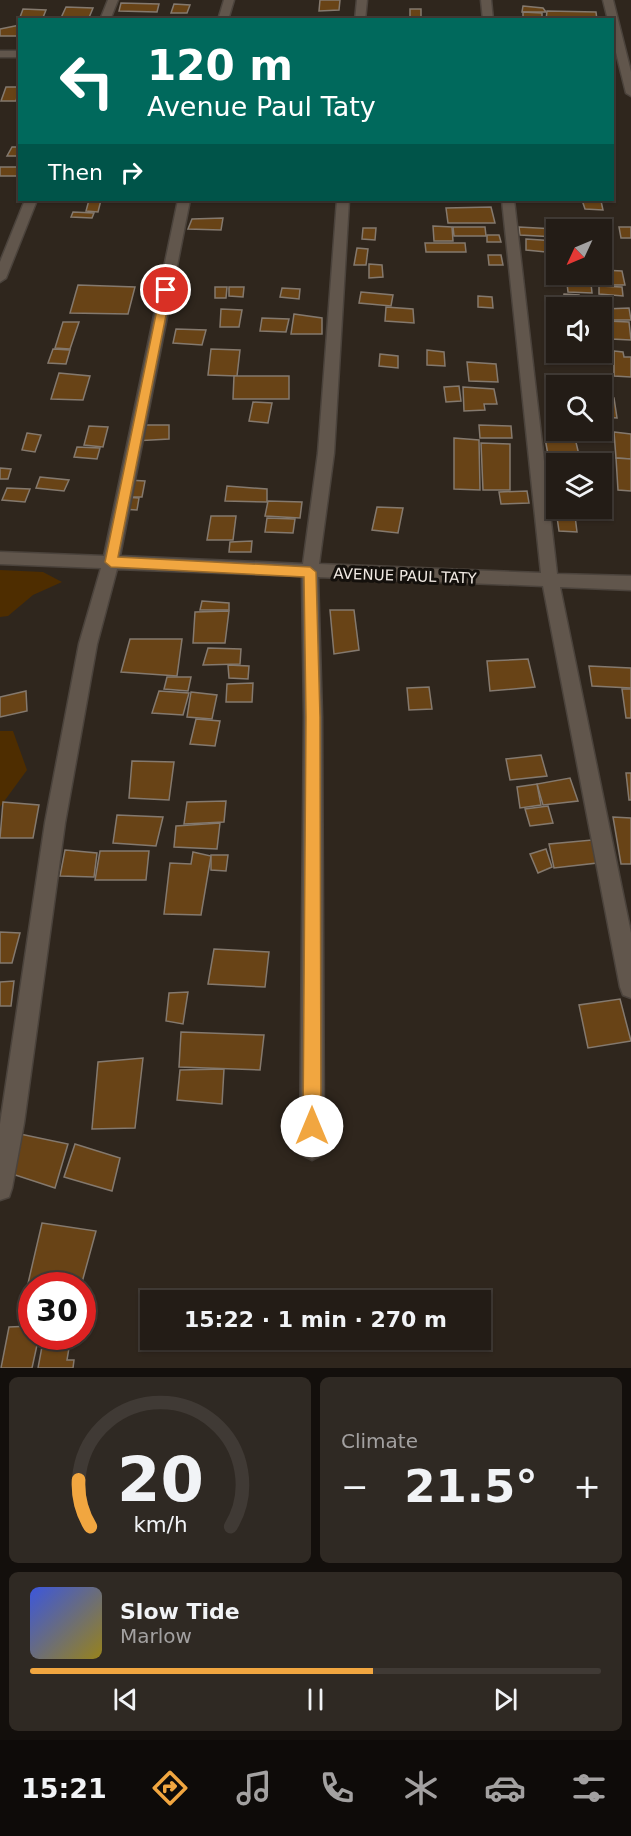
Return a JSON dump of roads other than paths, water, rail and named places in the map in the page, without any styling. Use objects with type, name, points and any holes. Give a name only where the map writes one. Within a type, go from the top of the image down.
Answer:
[{"type":"street","points":[[106,18],[113,0]]},
{"type":"street","points":[[224,18],[229,0]]},
{"type":"street","points":[[360,18],[362,0]]},
{"type":"street","points":[[486,0],[488,18]]},
{"type":"street","points":[[608,0],[613,18]]},
{"type":"street","points":[[614,21],[627,66],[631,93]]},
{"type":"street","points":[[0,54],[18,54]]},
{"type":"street","points":[[0,278],[31,201]]},
{"type":"street","points":[[0,1188],[12,1123],[55,824],[87,644],[111,562],[184,201]]},
{"type":"street","points":[[312,1148],[313,717],[310,572],[326,453],[343,201]]},
{"type":"street","points":[[508,201],[550,581],[572,681],[631,987]]},
{"type":"street","name":"AVENUE PAUL TATY","points":[[0,558],[631,583]]}]
